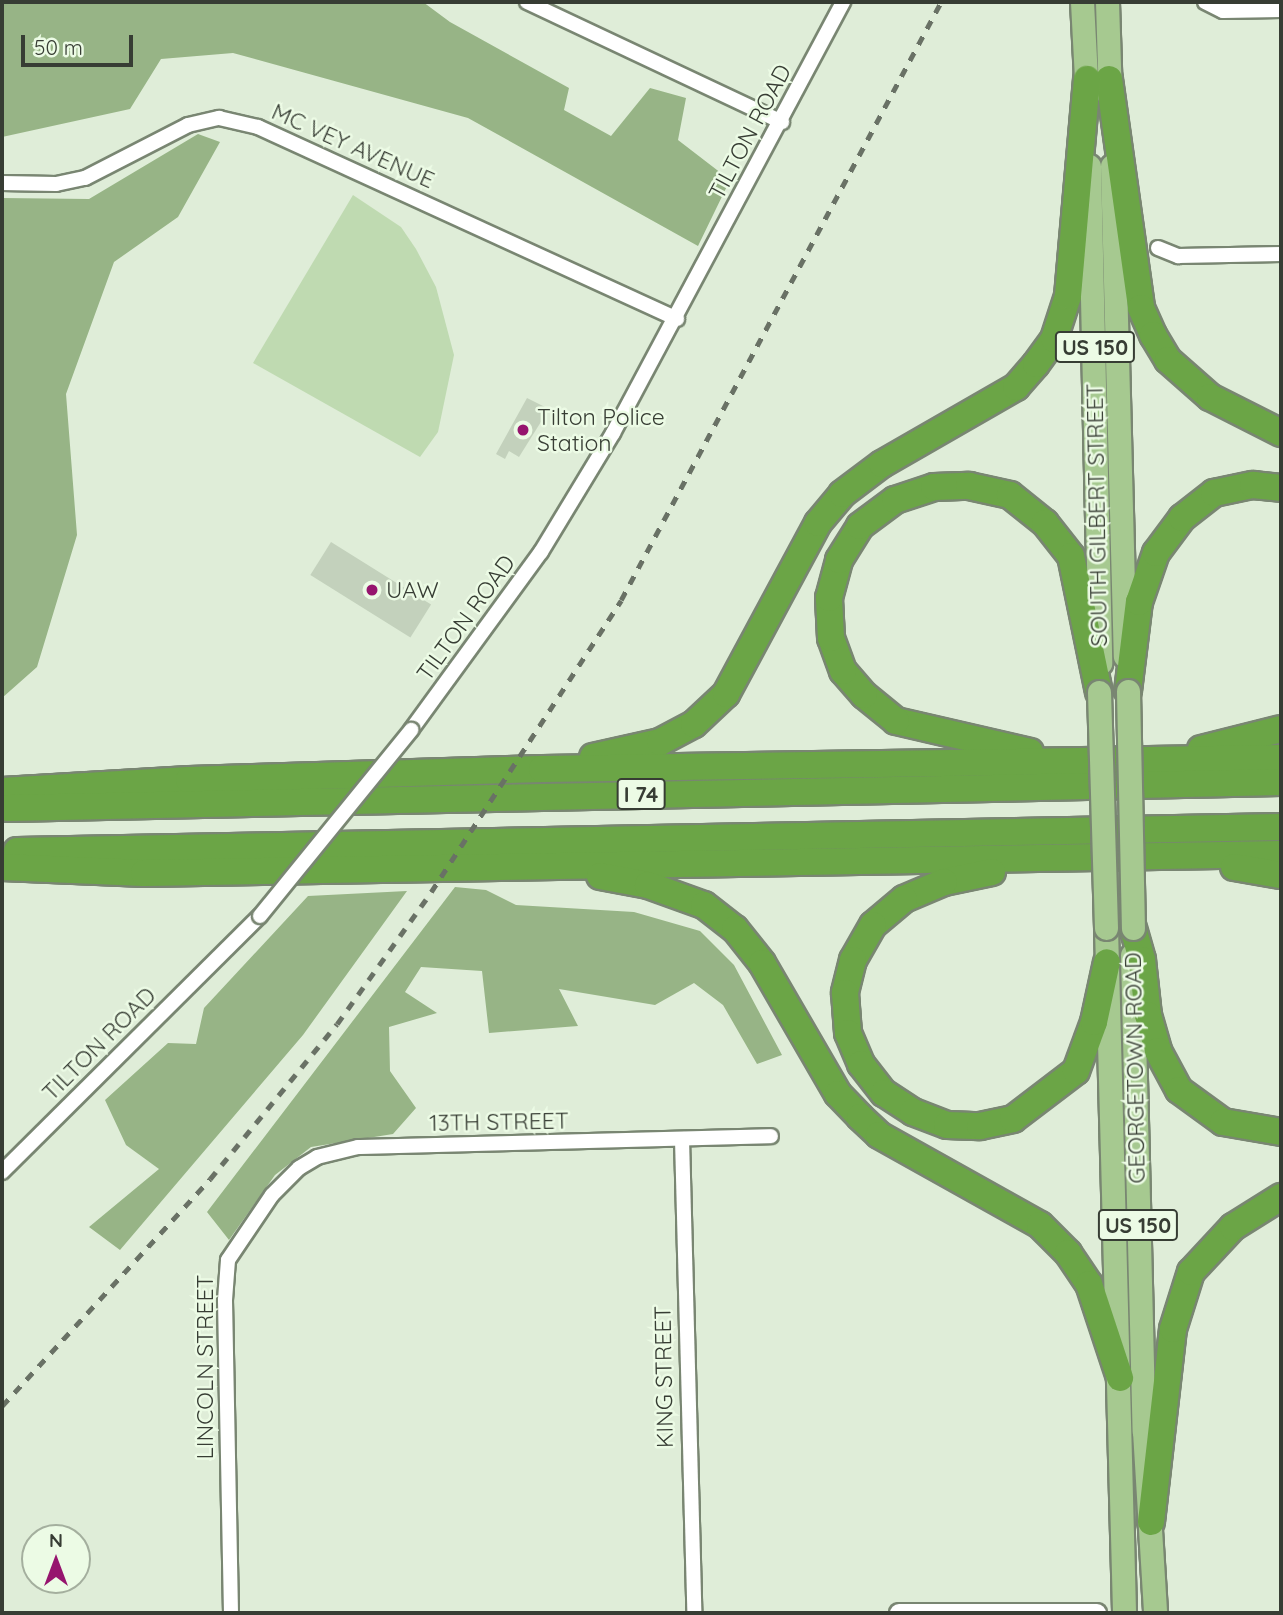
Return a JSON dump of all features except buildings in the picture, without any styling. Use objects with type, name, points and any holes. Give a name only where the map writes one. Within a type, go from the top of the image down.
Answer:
[{"type":"highway","points":[[1098,79],[1142,308],[1153,335],[1168,360],[1210,397],[1281,433]]},
{"type":"highway","points":[[542,769],[660,741],[694,724],[726,695],[818,523],[842,494],[882,464],[984,408],[1016,387],[1036,364],[1054,339],[1068,296],[1098,79]]},
{"type":"highway","points":[[1128,691],[1139,602],[1156,553],[1182,518],[1214,493],[1252,485],[1281,488]]},
{"type":"highway","points":[[1083,763],[896,721],[864,695],[844,671],[831,638],[829,598],[838,560],[860,526],[895,500],[934,487],[969,486],[1010,495],[1045,523],[1072,556],[1099,692]]},
{"type":"highway","points":[[1153,760],[1281,729]]},
{"type":"highway","points":[[2,791],[189,780],[542,769],[1281,758]]},
{"type":"highway","name":"I 74","points":[[2,808],[1281,782]]},
{"type":"highway","name":"I 74","points":[[2,852],[1281,827]]},
{"type":"highway","points":[[2,867],[144,873],[1281,854]]},
{"type":"highway","points":[[1170,856],[1281,875]]},
{"type":"highway","points":[[1052,859],[944,882],[904,899],[873,925],[853,960],[845,993],[848,1033],[861,1064],[884,1093],[913,1112],[947,1125],[980,1126],[1013,1119],[1076,1071],[1094,1022],[1107,962]]},
{"type":"highway","points":[[515,866],[648,885],[704,905],[735,929],[762,963],[838,1094],[860,1117],[879,1135],[1040,1225],[1068,1253],[1089,1284],[1120,1378]]},
{"type":"highway","points":[[1133,928],[1151,1027],[1158,1051],[1179,1090],[1223,1122],[1281,1132]]},
{"type":"highway","points":[[1151,1522],[1173,1329],[1191,1272],[1233,1227],[1281,1197]]},
{"type":"main road","name":"SOUTH GILBERT STREET","points":[[1082,2],[1098,79],[1128,691]]},
{"type":"main road","name":"SOUTH GILBERT STREET","points":[[1099,692],[1098,79],[1107,2]]},
{"type":"main road","name":"GEORGETOWN ROAD","points":[[1128,691],[1138,1222],[1155,1613]]},
{"type":"main road","name":"GEORGETOWN ROAD","points":[[1099,692],[1120,1378],[1124,1613]]},
{"type":"street","points":[[527,2],[782,122]]},
{"type":"street","name":"TILTON ROAD","points":[[2,1171],[260,916],[411,730],[541,552],[677,318],[843,2]]},
{"type":"street","points":[[1205,2],[1223,11],[1281,10]]},
{"type":"street","name":"MC VEY AVENUE","points":[[2,183],[56,184],[85,178],[188,125],[219,118],[258,127],[677,318]]},
{"type":"street","points":[[1158,248],[1178,256],[1281,254]]},
{"type":"street","name":"13TH STREET","points":[[317,1157],[358,1147],[771,1136]]},
{"type":"street","name":"KING STREET","points":[[682,1139],[694,1613]]},
{"type":"street","name":"LINCOLN STREET","points":[[231,1613],[225,1300],[228,1260],[272,1195],[317,1157]]},
{"type":"street","points":[[899,1613],[1097,1613]]},
{"type":"green space","points":[[2,2],[423,2],[450,22],[569,88],[564,110],[611,136],[650,88],[686,98],[678,140],[730,180],[698,246],[468,118],[233,53],[161,59],[130,109],[2,137]]},
{"type":"green space","points":[[198,134],[220,142],[178,217],[114,262],[66,394],[77,535],[37,667],[2,698],[2,198],[89,199]]},
{"type":"green space","points":[[353,195],[401,227],[416,249],[436,287],[454,355],[438,432],[420,457],[253,363]]},
{"type":"green space","points":[[455,887],[486,890],[516,905],[634,912],[700,931],[734,965],[782,1055],[757,1064],[723,1005],[694,983],[655,1005],[559,989],[578,1026],[489,1033],[482,971],[421,967],[405,992],[437,1013],[389,1027],[390,1071],[416,1108],[393,1134],[311,1147],[275,1175],[229,1240],[207,1212]]},
{"type":"green space","points":[[407,891],[303,1035],[120,1250],[89,1227],[159,1169],[126,1145],[105,1100],[168,1043],[196,1044],[204,1008],[308,896]]},
{"type":"railway","points":[[2,1406],[210,1179],[337,1024],[431,892],[621,600],[941,2]]},
{"type":"place","name":"Tilton Police Station","points":[[523,430]]},
{"type":"place","name":"UAW","points":[[372,590]]}]
